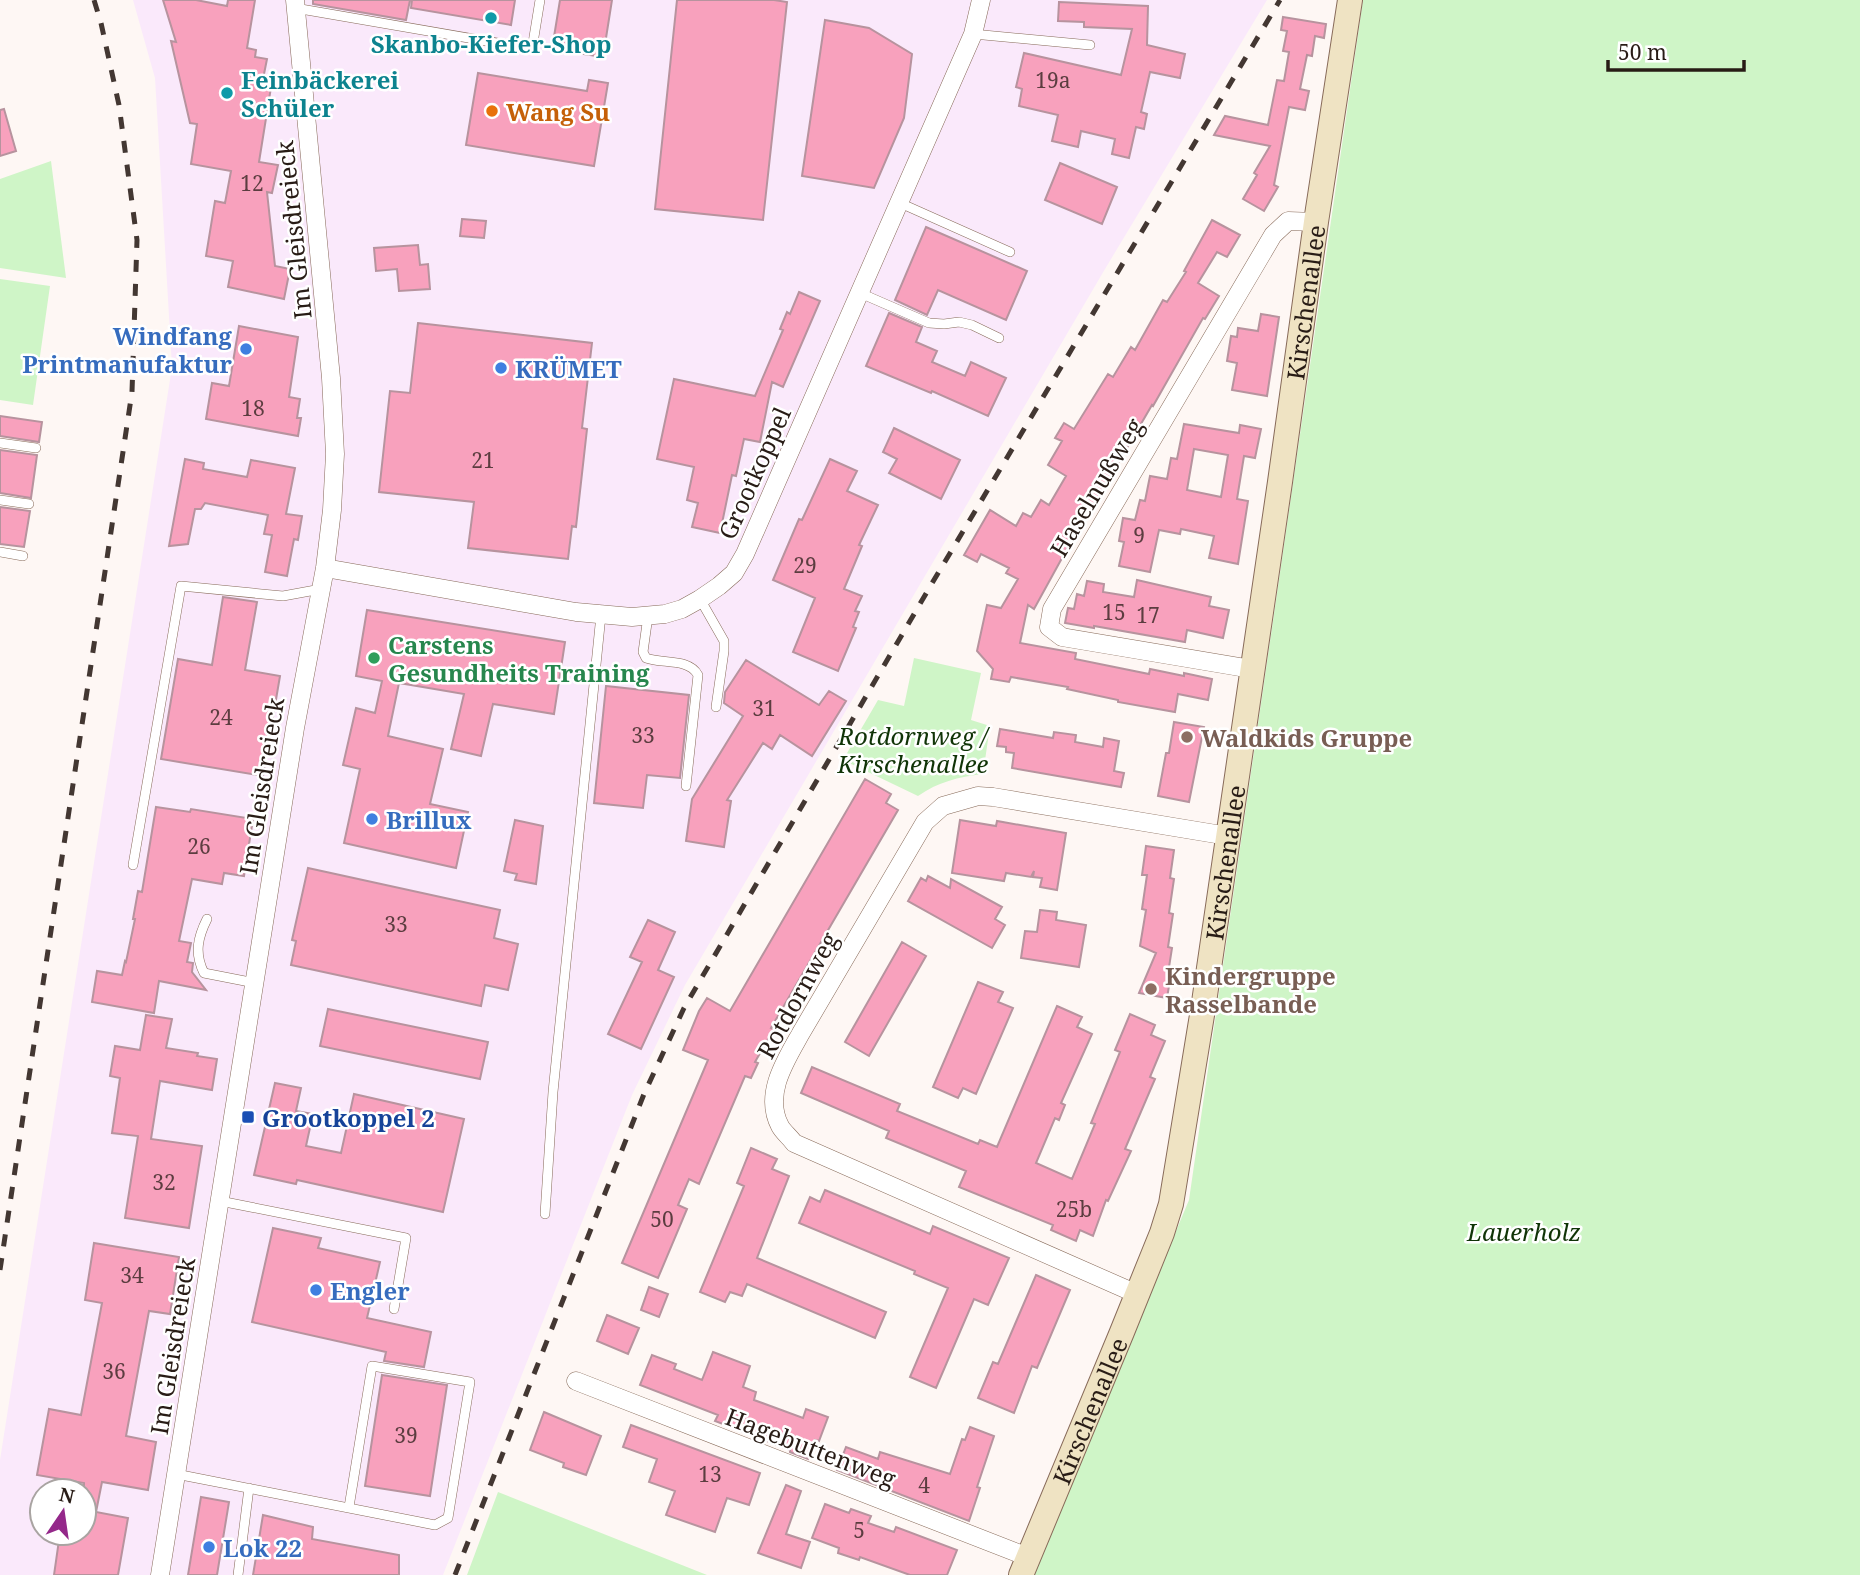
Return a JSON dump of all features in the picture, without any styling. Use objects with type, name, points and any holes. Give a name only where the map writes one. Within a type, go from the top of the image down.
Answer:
[{"type":"street","name":"Grootkoppel","points":[[325,568],[601,615],[648,616],[682,609],[719,586],[734,573],[745,554],[973,34],[981,0]]},
{"type":"street","name":"Kirschenallee","points":[[1024,1566],[1138,1294],[1171,1204],[1181,1153],[1350,0]]},
{"type":"street","name":"Im Gleisdreieck","points":[[160,1575],[295,728],[325,568],[332,510],[335,454],[331,378],[295,4]]},
{"type":"street","name":"Haselnußweg","points":[[1252,669],[1062,637],[1049,627],[1052,609],[1273,234],[1288,221],[1316,222]]},
{"type":"street","name":"Rotdornweg","points":[[1138,1294],[794,1143],[780,1126],[776,1115],[774,1099],[777,1080],[783,1064],[925,822],[943,806],[978,796],[993,797],[1228,836]]},
{"type":"street","name":"Hagebuttenweg","points":[[576,1381],[1024,1566]]},
{"type":"lane","points":[[295,4],[532,49],[540,0]]},
{"type":"lane","points":[[973,34],[1090,46]]},
{"type":"lane","points":[[900,203],[1010,252]]},
{"type":"lane","points":[[860,293],[929,323],[972,324],[999,338]]},
{"type":"lane","points":[[0,443],[36,448]]},
{"type":"lane","points":[[0,500],[29,504]]},
{"type":"lane","points":[[0,552],[23,556]]},
{"type":"lane","points":[[133,865],[181,586],[283,596],[321,589]]},
{"type":"lane","points":[[701,599],[724,641],[716,707]]},
{"type":"lane","points":[[545,1214],[554,1079],[601,615]]},
{"type":"lane","points":[[648,616],[643,652],[646,658],[688,665],[698,675],[686,786]]},
{"type":"lane","points":[[207,919],[198,945],[198,956],[204,972],[255,983]]},
{"type":"lane","points":[[220,1201],[406,1238],[394,1310]]},
{"type":"lane","points":[[176,1474],[435,1525],[448,1518],[470,1382],[372,1366],[349,1507]]},
{"type":"lane","points":[[238,1575],[249,1488]]},
{"type":"shaded area","points":[[133,0],[1267,0],[1105,269],[685,985],[632,1095],[443,1575],[0,1575],[0,1460],[172,367],[155,78]]},
{"type":"green space","name":"Lauerholz","points":[[1363,0],[1860,0],[1860,1575],[1032,1575],[1189,1200]]},
{"type":"green space","points":[[51,161],[66,278],[0,268],[0,179]]},
{"type":"green space","points":[[0,279],[50,286],[33,405],[0,400]]},
{"type":"green space","name":"Rotdornweg / Kirschenallee","points":[[914,658],[981,673],[971,720],[990,726],[983,774],[949,781],[918,796],[843,760],[878,700],[904,706]]},
{"type":"green space","points":[[498,1492],[707,1575],[467,1575]]},
{"type":"building","points":[[163,0],[196,0],[227,6],[228,0],[255,0],[247,48],[256,50],[255,57],[267,59],[263,79],[272,81],[259,162],[278,165],[272,193],[267,192],[275,266],[290,269],[284,299],[228,287],[233,261],[206,256],[215,201],[225,203],[231,171],[191,164],[197,124],[190,123],[171,41],[176,42]]},
{"type":"building","points":[[313,0],[410,0],[406,20],[313,4]]},
{"type":"building","points":[[412,0],[515,0],[511,25],[411,8]]},
{"type":"building","points":[[560,0],[612,0],[603,57],[552,49]]},
{"type":"building","points":[[677,0],[787,2],[763,220],[655,209]]},
{"type":"building","points":[[1059,2],[1148,6],[1147,45],[1185,54],[1180,78],[1150,72],[1141,112],[1147,114],[1144,129],[1136,127],[1129,158],[1112,154],[1115,139],[1081,131],[1078,147],[1052,141],[1058,115],[1019,106],[1022,89],[1016,87],[1024,53],[1121,75],[1132,29],[1084,27],[1084,22],[1058,21]]},
{"type":"building","points":[[1283,17],[1326,24],[1324,38],[1315,36],[1312,56],[1307,55],[1300,89],[1309,91],[1305,110],[1289,107],[1274,185],[1278,187],[1264,211],[1243,199],[1270,146],[1214,135],[1225,116],[1268,125],[1277,80],[1284,81],[1289,52],[1283,51],[1287,31],[1281,30]]},
{"type":"building","points":[[825,20],[869,28],[912,54],[904,118],[874,188],[802,176]]},
{"type":"building","points":[[478,73],[587,91],[589,80],[608,83],[594,166],[466,145]]},
{"type":"building","points":[[4,109],[16,151],[0,156],[0,110]]},
{"type":"building","points":[[1060,163],[1117,187],[1102,224],[1045,200]]},
{"type":"building","points":[[462,219],[486,221],[484,238],[460,236]]},
{"type":"building","points":[[1212,220],[1240,235],[1227,257],[1217,252],[1198,283],[1219,296],[1205,319],[1203,318],[1084,518],[1034,609],[1028,605],[1020,643],[1076,653],[1075,659],[1149,674],[1150,669],[1212,679],[1208,700],[1178,694],[1175,712],[1118,702],[1067,689],[1068,687],[1011,677],[1009,682],[991,679],[993,669],[977,651],[987,605],[1001,608],[1018,579],[1006,573],[1009,568],[981,554],[977,562],[964,555],[990,510],[1016,526],[1023,513],[1031,517],[1041,500],[1049,505],[1066,476],[1048,465],[1062,441],[1055,438],[1064,423],[1074,429],[1108,374],[1113,377],[1131,347],[1135,350],[1163,300],[1167,302],[1186,272],[1184,271]]},
{"type":"building","points":[[926,227],[1027,271],[1006,320],[938,290],[927,315],[895,300]]},
{"type":"building","points":[[418,245],[420,265],[428,264],[430,289],[399,291],[397,269],[376,271],[374,248]]},
{"type":"building","points":[[799,292],[820,301],[783,387],[772,382],[760,442],[744,439],[736,476],[732,475],[720,533],[692,527],[698,503],[687,500],[694,467],[657,459],[674,379],[755,396],[783,330],[780,329],[787,312],[790,314]]},
{"type":"building","points":[[889,313],[922,327],[916,342],[937,351],[932,362],[965,376],[971,362],[1006,378],[988,416],[866,366]]},
{"type":"building","points":[[1261,314],[1279,317],[1267,396],[1232,390],[1237,363],[1227,361],[1231,336],[1237,337],[1238,328],[1258,331]]},
{"type":"building","points":[[418,323],[592,343],[582,428],[587,429],[576,527],[572,526],[568,559],[468,548],[474,502],[379,492],[390,391],[410,393]]},
{"type":"building","points":[[239,326],[298,337],[289,397],[300,399],[298,436],[206,419],[212,383],[229,386]]},
{"type":"building","points":[[0,416],[42,422],[39,442],[0,436]]},
{"type":"building","points":[[1184,424],[1239,433],[1240,425],[1261,429],[1255,458],[1244,456],[1237,499],[1248,501],[1238,564],[1209,558],[1214,536],[1181,529],[1180,534],[1159,530],[1150,572],[1119,566],[1124,542],[1119,541],[1123,518],[1135,520],[1140,500],[1145,501],[1150,476],[1167,479],[1171,458],[1177,459]],"holes":[[[1194,449],[1228,455],[1221,497],[1187,490]]]},
{"type":"building","points":[[894,428],[960,460],[941,499],[889,473],[897,459],[883,452]]},
{"type":"building","points":[[0,450],[37,455],[31,498],[0,493]]},
{"type":"building","points":[[185,459],[204,463],[203,469],[247,477],[251,460],[295,468],[286,514],[302,516],[298,540],[294,539],[287,576],[265,572],[272,535],[264,534],[268,515],[205,503],[201,509],[195,509],[188,544],[169,546]]},
{"type":"building","points":[[830,459],[857,471],[847,491],[878,505],[859,545],[862,546],[844,589],[862,596],[855,611],[859,612],[853,627],[856,628],[838,671],[793,652],[815,598],[773,580],[799,519],[802,520]]},
{"type":"building","points":[[0,507],[30,511],[24,547],[0,544]]},
{"type":"building","points":[[1137,580],[1211,597],[1209,606],[1229,610],[1223,638],[1187,630],[1185,642],[1065,623],[1068,608],[1074,609],[1077,594],[1084,596],[1087,581],[1104,584],[1103,592],[1134,597]]},
{"type":"building","points":[[223,597],[257,602],[245,670],[280,676],[263,776],[161,759],[178,659],[212,665]]},
{"type":"building","points":[[367,610],[565,642],[554,714],[493,704],[481,756],[451,749],[464,694],[399,683],[388,736],[443,749],[430,804],[468,812],[456,868],[344,843],[360,769],[343,765],[356,708],[375,713],[382,681],[356,676]]},
{"type":"building","points":[[746,660],[819,705],[829,691],[846,701],[812,756],[780,735],[772,749],[763,743],[727,800],[731,801],[724,847],[686,841],[692,799],[743,716],[724,703],[725,692]]},
{"type":"building","points":[[606,686],[689,695],[680,778],[647,775],[643,808],[594,803]]},
{"type":"building","points":[[1174,722],[1204,727],[1189,802],[1158,796]]},
{"type":"building","points":[[1000,729],[1053,738],[1054,732],[1076,735],[1075,742],[1103,747],[1104,738],[1119,741],[1114,771],[1124,773],[1121,787],[1012,768],[1014,753],[1006,752],[1006,747],[997,746]]},
{"type":"building","points":[[865,779],[891,794],[886,803],[898,810],[771,1028],[774,1029],[755,1062],[758,1063],[751,1078],[745,1076],[699,1184],[689,1179],[678,1205],[687,1209],[658,1278],[622,1263],[708,1060],[683,1050],[699,1011],[707,998],[730,1011]]},
{"type":"building","points":[[156,807],[190,812],[191,809],[253,819],[244,876],[224,873],[222,884],[192,879],[179,941],[191,943],[187,962],[193,963],[192,972],[206,990],[159,981],[154,1013],[92,1002],[97,971],[122,975],[135,919],[138,891],[142,892]]},
{"type":"building","points":[[515,820],[543,826],[536,884],[515,880],[517,874],[504,871]]},
{"type":"building","points":[[960,820],[996,826],[997,821],[1066,833],[1057,890],[1040,887],[1042,878],[1033,877],[1034,871],[1031,877],[1006,873],[1004,881],[952,873]]},
{"type":"building","points":[[1146,846],[1174,850],[1170,878],[1174,879],[1169,913],[1173,914],[1168,947],[1172,948],[1167,998],[1139,993],[1156,953],[1140,946],[1146,910],[1142,909],[1147,875],[1142,875]]},
{"type":"building","points":[[308,868],[500,910],[494,938],[518,944],[508,990],[485,985],[481,1006],[291,965],[296,941],[292,940]]},
{"type":"building","points":[[928,876],[950,888],[951,879],[1002,907],[995,919],[1005,925],[992,948],[908,901],[921,878],[926,881]]},
{"type":"building","points":[[1040,910],[1057,912],[1056,920],[1086,925],[1079,967],[1021,958],[1025,931],[1037,932]]},
{"type":"building","points":[[648,920],[675,932],[658,970],[674,977],[641,1049],[608,1034],[642,962],[630,957]]},
{"type":"building","points":[[902,942],[926,956],[869,1056],[845,1042]]},
{"type":"building","points":[[978,982],[1003,992],[998,1002],[1013,1008],[976,1094],[963,1088],[958,1098],[933,1087]]},
{"type":"building","points":[[1057,1006],[1082,1017],[1077,1027],[1092,1034],[1061,1103],[1065,1105],[1059,1120],[1055,1118],[1036,1163],[1072,1179],[1095,1124],[1091,1123],[1120,1052],[1115,1050],[1130,1014],[1155,1025],[1151,1035],[1165,1041],[1150,1077],[1155,1079],[1125,1149],[1131,1151],[1108,1201],[1106,1200],[1093,1236],[1080,1230],[1076,1241],[1051,1230],[1053,1225],[959,1187],[966,1171],[886,1138],[889,1131],[801,1093],[812,1067],[900,1104],[897,1111],[978,1144],[980,1140],[997,1147]]},
{"type":"building","points":[[328,1009],[488,1042],[480,1079],[320,1046]]},
{"type":"building","points":[[146,1015],[172,1019],[166,1048],[217,1059],[212,1090],[160,1081],[151,1139],[202,1146],[189,1228],[125,1218],[138,1136],[112,1133],[120,1078],[110,1076],[115,1046],[140,1050]]},
{"type":"building","points":[[275,1083],[301,1088],[296,1111],[313,1114],[306,1146],[341,1153],[354,1094],[464,1119],[443,1212],[297,1180],[296,1184],[254,1175]]},
{"type":"building","points":[[751,1148],[777,1159],[772,1169],[789,1176],[757,1258],[886,1312],[875,1338],[747,1284],[742,1296],[730,1292],[725,1302],[700,1292],[744,1186],[737,1183]]},
{"type":"building","points":[[825,1190],[930,1234],[933,1226],[1009,1258],[988,1305],[974,1299],[936,1388],[910,1377],[948,1288],[914,1274],[915,1271],[799,1223],[810,1197],[820,1202]]},
{"type":"building","name":"Engler","points":[[273,1228],[321,1238],[318,1248],[380,1262],[367,1318],[431,1332],[424,1367],[384,1361],[386,1352],[252,1322]]},
{"type":"building","points":[[94,1243],[179,1257],[170,1314],[149,1311],[126,1436],[156,1442],[148,1490],[102,1482],[98,1502],[98,1477],[37,1475],[49,1409],[81,1415],[102,1303],[85,1300]]},
{"type":"building","points":[[1036,1275],[1070,1290],[1037,1368],[1032,1366],[1014,1413],[978,1398],[993,1362],[998,1364]]},
{"type":"building","points":[[649,1287],[668,1294],[659,1317],[641,1310]]},
{"type":"building","points":[[607,1315],[639,1328],[628,1354],[597,1341]]},
{"type":"building","points":[[713,1352],[750,1366],[743,1387],[756,1392],[754,1400],[803,1418],[806,1409],[828,1417],[819,1441],[815,1440],[808,1459],[715,1421],[718,1415],[640,1385],[652,1355],[676,1364],[674,1369],[702,1380]]},
{"type":"building","points":[[382,1375],[447,1385],[430,1496],[365,1486]]},
{"type":"building","points":[[544,1412],[601,1436],[586,1475],[530,1450]]},
{"type":"building","points":[[631,1425],[760,1473],[749,1505],[727,1498],[715,1532],[666,1515],[675,1491],[649,1482],[657,1459],[623,1447]]},
{"type":"building","points":[[970,1427],[994,1436],[969,1521],[837,1470],[846,1447],[878,1459],[880,1452],[950,1474],[962,1439],[965,1440]]},
{"type":"building","points":[[786,1485],[801,1491],[786,1534],[810,1542],[801,1568],[758,1553]]},
{"type":"building","points":[[201,1497],[229,1502],[217,1575],[188,1575]]},
{"type":"building","points":[[825,1504],[849,1513],[851,1509],[871,1516],[868,1523],[894,1532],[896,1527],[957,1550],[947,1575],[910,1575],[860,1557],[859,1560],[838,1553],[839,1548],[812,1538]]},
{"type":"building","points":[[98,1512],[128,1518],[118,1575],[54,1575],[58,1547],[98,1547]]},
{"type":"building","points":[[263,1515],[313,1527],[312,1539],[399,1555],[399,1575],[253,1575]]},
{"type":"railway","points":[[0,1270],[132,392],[137,240],[119,105],[94,0]]},
{"type":"railway","points":[[455,1575],[644,1094],[684,1008],[931,585],[1280,0]]},
{"type":"place","name":"Skanbo-Kiefer-Shop","points":[[491,18]]},
{"type":"place","name":"Feinbäckerei Schüler","points":[[227,93]]},
{"type":"place","name":"Wang Su","points":[[492,111]]},
{"type":"place","name":"Windfang Printmanufaktur","points":[[246,349]]},
{"type":"place","name":"KRÜMET","points":[[501,368]]},
{"type":"place","name":"Carstens Gesundheits Training","points":[[374,658]]},
{"type":"place","name":"Waldkids Gruppe","points":[[1187,737]]},
{"type":"place","name":"Brillux","points":[[372,819]]},
{"type":"place","name":"Kindergruppe Rasselbande","points":[[1151,989]]},
{"type":"place","name":"Grootkoppel 2","points":[[248,1117]]},
{"type":"place","name":"Engler","points":[[316,1290]]},
{"type":"place","name":"Lok 22","points":[[209,1547]]}]
